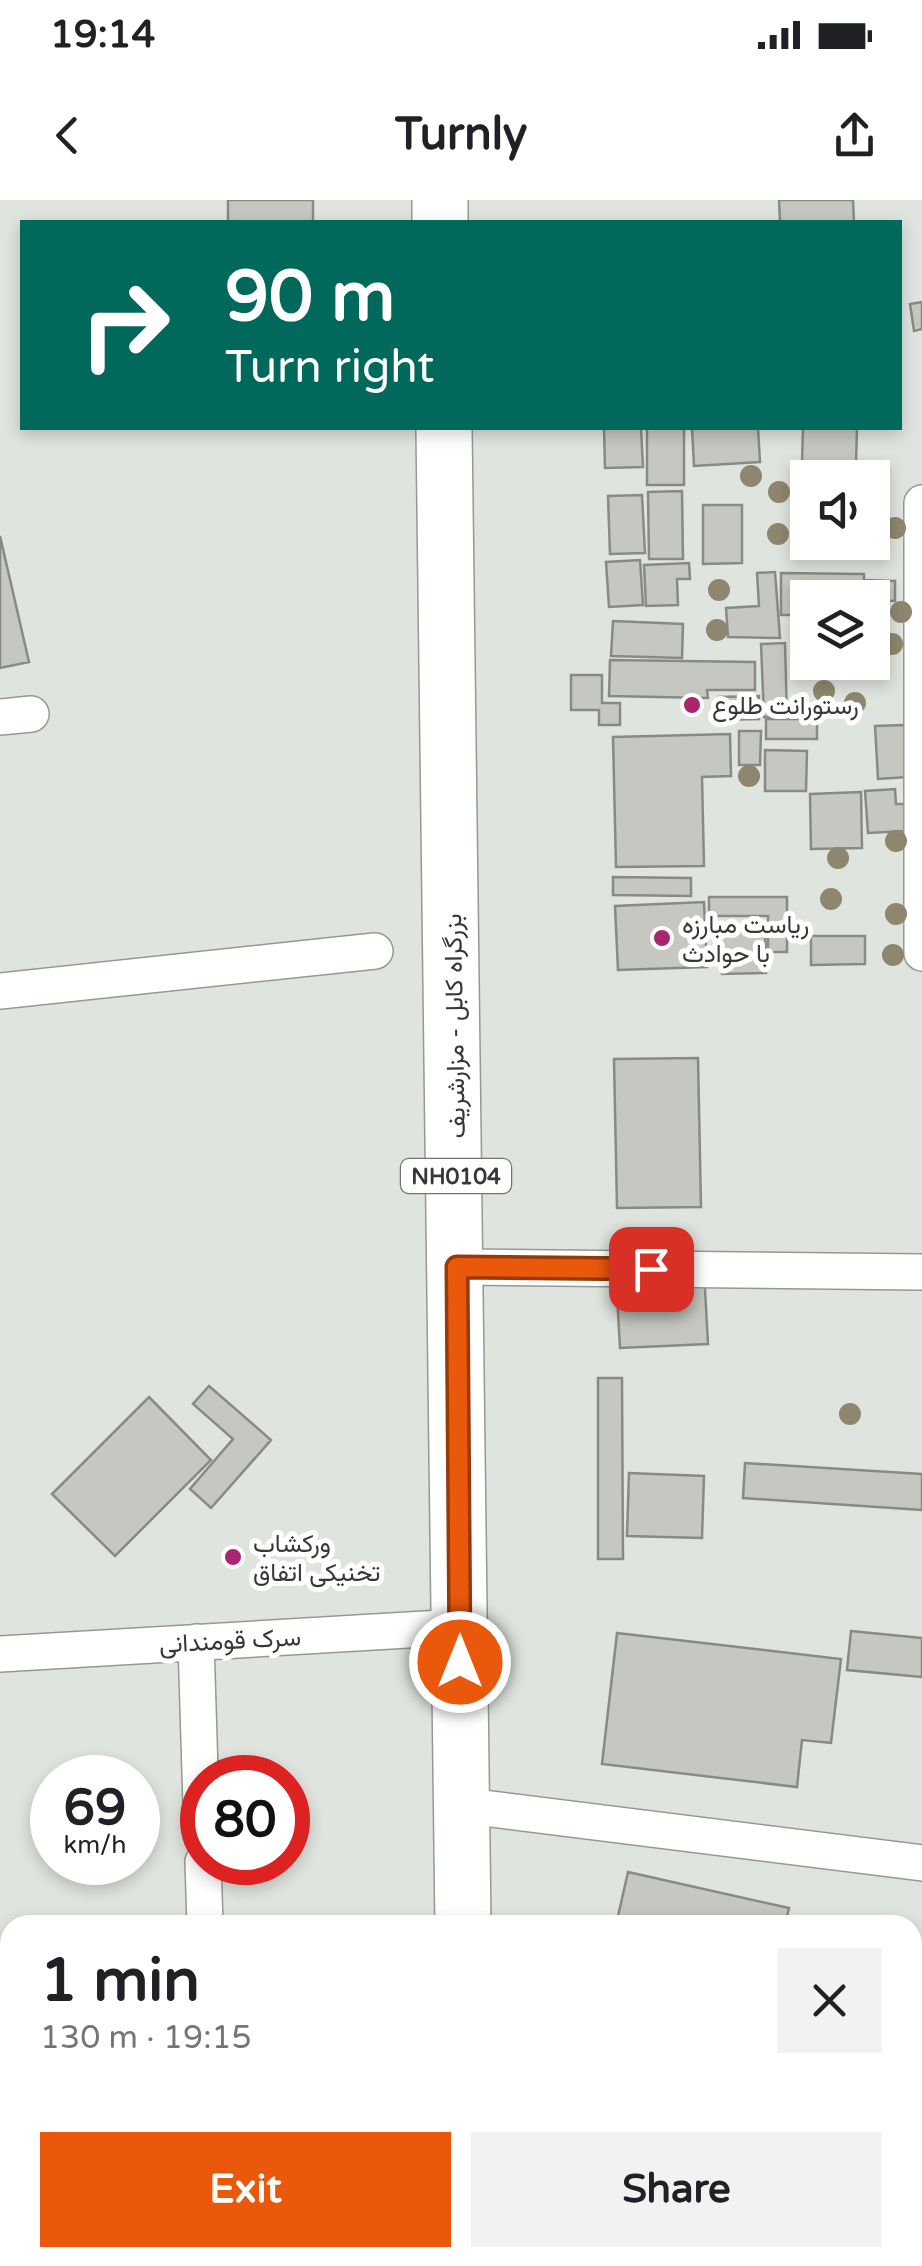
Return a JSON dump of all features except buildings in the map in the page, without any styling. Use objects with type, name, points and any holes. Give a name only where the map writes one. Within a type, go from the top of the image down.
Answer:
[{"type":"highway","name":"بزرگراه کابل - مزارشریف","points":[[444,430],[462,1915]]},
{"type":"street","points":[[922,503],[922,953]]},
{"type":"street","points":[[0,991],[375,950]]},
{"type":"street","points":[[457,1267],[922,1272]]},
{"type":"street","name":"سرک قومندانی","points":[[0,1654],[460,1627]]},
{"type":"street","points":[[196,1642],[199,1755]]},
{"type":"street","points":[[460,1804],[922,1863]]},
{"type":"street","points":[[204,1885],[205,1915]]},
{"type":"place","name":"رستورانت طلوع","points":[[692,705]]},
{"type":"place","name":"ریاست مبارزه با حوادث","points":[[662,938]]},
{"type":"place","name":"ورکشاب تخنیکی اتفاق","points":[[233,1557]]},
{"type":"route","points":[[460,1662],[457,1267],[651,1269]]}]
